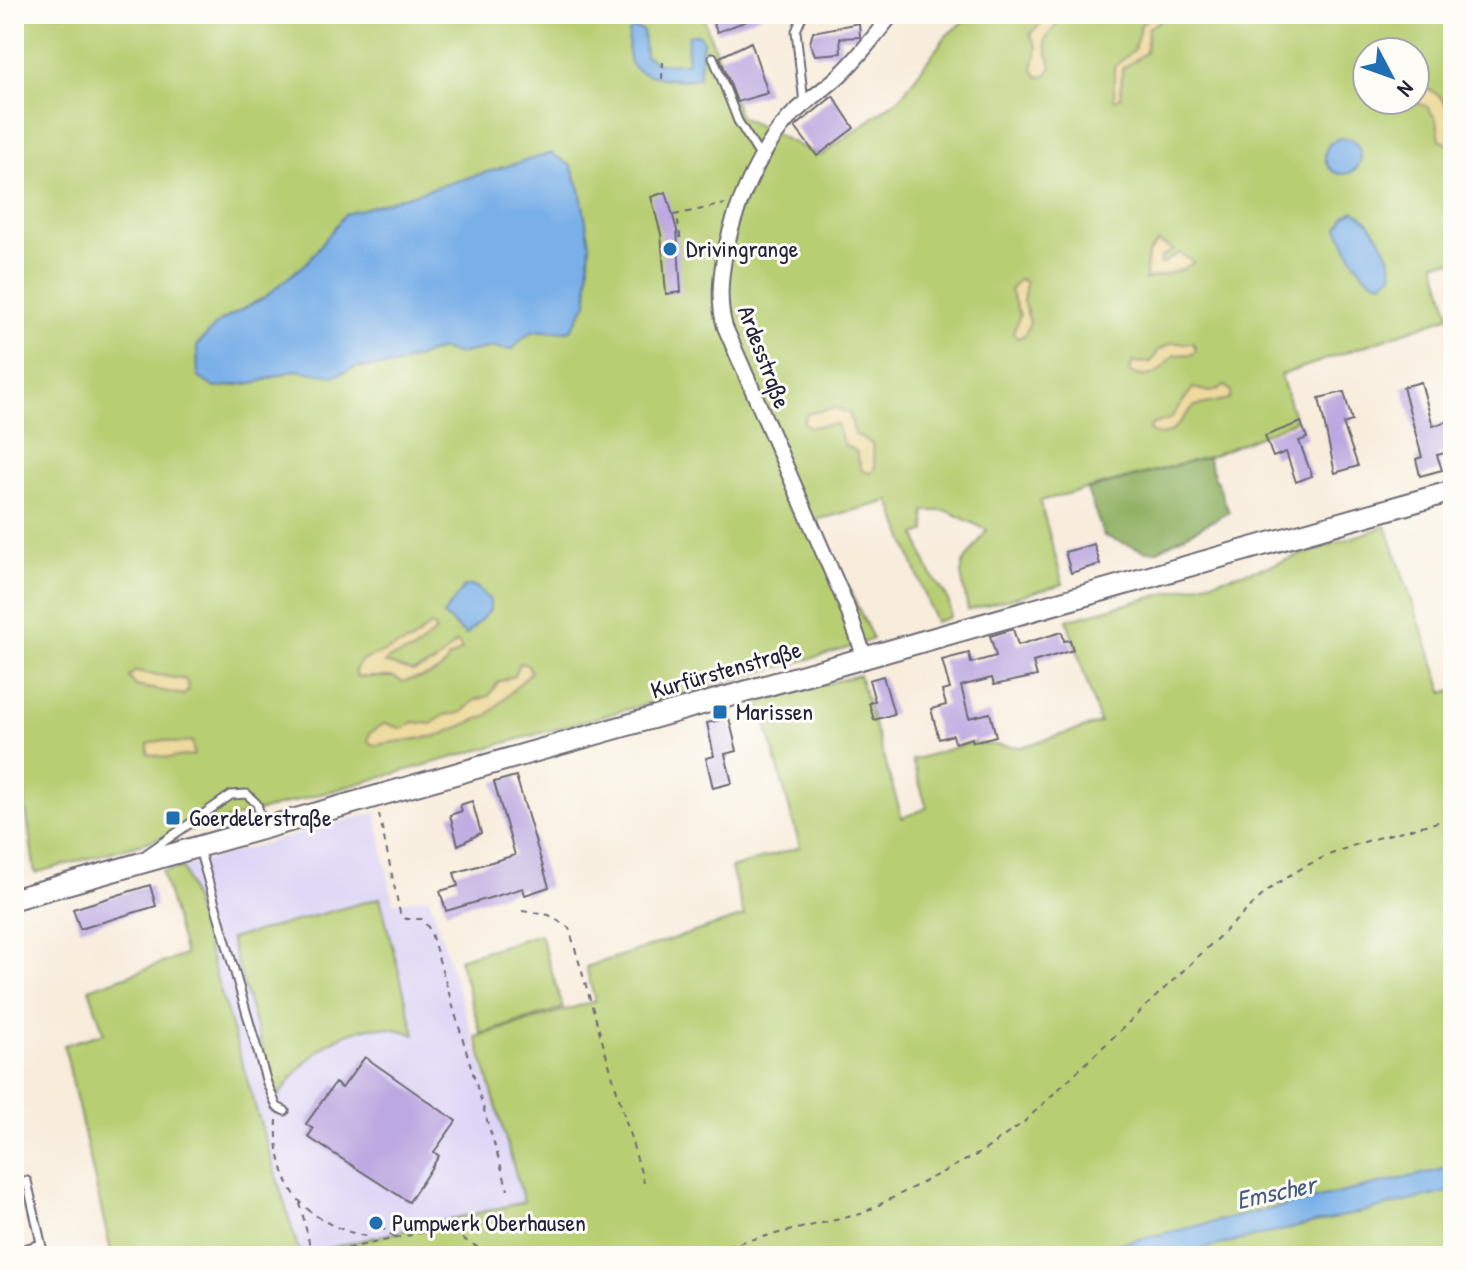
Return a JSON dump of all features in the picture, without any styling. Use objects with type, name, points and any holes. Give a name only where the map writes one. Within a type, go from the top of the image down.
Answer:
[{"type":"main road","name":"Kurfürstenstraße","points":[[14,899],[1453,491]]},
{"type":"street","name":"Ardesstraße","points":[[865,658],[845,602],[797,498],[720,311],[720,276],[742,202],[762,158],[789,118],[846,70],[892,14]]},
{"type":"lane","points":[[801,15],[796,31],[804,106]]},
{"type":"lane","points":[[713,57],[738,121],[762,158]]},
{"type":"lane","points":[[132,866],[231,795],[247,794],[257,804],[263,828]]},
{"type":"lane","points":[[199,847],[267,1083],[281,1109]]},
{"type":"lane","points":[[14,1185],[27,1181],[44,1256]]},
{"type":"lane","points":[[14,1252],[41,1244]]},
{"type":"path","points":[[662,79],[663,62]]},
{"type":"path","points":[[677,242],[675,214],[742,202]]},
{"type":"path","points":[[375,797],[400,913],[406,919],[422,919],[430,930],[508,1190]]},
{"type":"path","points":[[681,1256],[861,1214],[947,1172],[1024,1122],[1266,892],[1296,868],[1324,855],[1453,818]]},
{"type":"path","points":[[522,911],[549,915],[569,928],[644,1183]]},
{"type":"path","points":[[281,1109],[281,1169],[300,1201],[320,1220],[365,1236],[368,1244]]},
{"type":"path","points":[[300,1201],[312,1256],[444,1228],[493,1256]]},
{"type":"path","points":[[371,1219],[395,1239]]},
{"type":"shaded area","points":[[376,812],[393,903],[429,897],[525,1202],[300,1256],[183,867]]},
{"type":"green space","points":[[14,14],[702,14],[740,117],[820,156],[900,98],[946,36],[972,14],[1453,14],[1453,261],[1435,262],[1450,316],[1281,375],[1295,421],[1209,457],[1040,501],[1063,584],[968,610],[961,574],[963,563],[987,530],[948,511],[924,511],[926,531],[916,535],[928,568],[947,598],[950,609],[950,617],[935,622],[890,501],[816,520],[873,639],[35,873],[14,725]]},
{"type":"green space","points":[[1207,457],[1229,512],[1156,551],[1146,551],[1104,536],[1087,490]]},
{"type":"green space","points":[[1386,526],[1444,693],[1453,690],[1453,1256],[112,1256],[64,1045],[104,1033],[89,989],[185,955],[162,872],[183,867],[300,1255],[524,1202],[476,1037],[595,1001],[586,967],[744,916],[731,868],[800,847],[760,701],[859,675],[902,818],[927,808],[912,760],[970,743],[1021,747],[1100,723],[1067,620],[1272,565]]},
{"type":"green space","points":[[380,898],[415,1035],[374,1027],[337,1038],[305,1063],[279,1096],[272,1082],[230,939]]},
{"type":"green space","points":[[540,934],[563,1008],[481,1034],[459,959]]},
{"type":"sand","points":[[1051,14],[1069,14],[1060,20],[1045,40],[1051,68],[1046,76],[1039,77],[1033,71],[1037,47],[1030,34]]},
{"type":"sand","points":[[1155,14],[1171,14],[1148,28],[1146,52],[1122,69],[1121,97],[1114,100],[1114,67],[1134,50],[1141,24]]},
{"type":"sand","points":[[1431,91],[1442,99],[1451,115],[1452,146],[1440,140],[1437,121],[1431,112]]},
{"type":"sand","points":[[1158,242],[1174,250],[1161,257],[1161,265],[1179,253],[1194,262],[1181,270],[1145,280],[1148,254]]},
{"type":"sand","points":[[1019,279],[1026,282],[1023,301],[1030,322],[1025,335],[1017,338],[1013,333],[1020,315],[1010,291]]},
{"type":"sand","points":[[1172,343],[1193,343],[1196,350],[1193,354],[1174,355],[1160,370],[1150,375],[1130,372],[1132,363],[1151,362],[1159,350]]},
{"type":"sand","points":[[1225,386],[1231,391],[1230,399],[1195,406],[1170,432],[1157,434],[1149,431],[1151,425],[1170,419],[1193,388],[1211,392]]},
{"type":"sand","points":[[835,408],[849,413],[855,434],[872,444],[875,468],[871,473],[862,471],[856,451],[844,445],[837,424],[810,427],[803,422],[807,414]]},
{"type":"sand","points":[[431,625],[436,631],[415,650],[387,659],[385,663],[413,672],[435,663],[457,642],[462,650],[448,659],[440,670],[403,682],[394,677],[357,677],[355,670],[361,661],[412,641]]},
{"type":"sand","points":[[519,663],[528,665],[531,672],[488,715],[438,736],[374,745],[368,742],[370,733],[385,723],[402,729],[414,722],[431,724],[445,715],[461,713],[475,700],[489,696],[498,682],[514,676]]},
{"type":"sand","points":[[135,671],[186,680],[189,690],[184,695],[136,686],[129,677]]},
{"type":"sand","points":[[163,740],[176,743],[192,741],[194,755],[168,758],[148,754],[148,744]]},
{"type":"water","points":[[634,28],[643,31],[645,56],[658,63],[687,63],[688,36],[699,34],[703,40],[699,77],[663,78],[636,69],[629,61],[628,53],[629,32]]},
{"type":"water","points":[[1343,138],[1356,143],[1361,156],[1356,169],[1343,174],[1330,169],[1325,156],[1330,143]]},
{"type":"water","points":[[551,153],[571,166],[580,189],[590,243],[587,303],[571,330],[534,331],[512,350],[493,347],[457,354],[441,349],[392,366],[355,367],[335,376],[295,370],[259,382],[215,388],[198,377],[197,345],[219,322],[265,297],[308,261],[345,214]]},
{"type":"water","points":[[1355,211],[1375,230],[1389,257],[1393,274],[1382,283],[1366,276],[1360,269],[1338,228],[1345,216]]},
{"type":"water","points":[[465,586],[475,586],[490,600],[490,610],[466,635],[443,615]]},
{"type":"water","points":[[1453,1167],[1453,1191],[1172,1256],[1066,1256]]},
{"type":"building","points":[[710,14],[762,14],[763,15],[717,32]]},
{"type":"building","points":[[859,23],[860,37],[840,38],[841,53],[815,55],[810,43],[813,32]]},
{"type":"building","points":[[751,42],[768,93],[737,102],[720,57]]},
{"type":"building","points":[[833,96],[854,128],[817,156],[795,127]]},
{"type":"building","name":"Drivingrange","points":[[666,192],[677,230],[681,292],[666,294],[661,234],[651,197]]},
{"type":"building","points":[[1421,382],[1433,426],[1453,420],[1453,451],[1437,455],[1442,470],[1420,476],[1416,459],[1422,457],[1403,387]]},
{"type":"building","points":[[1344,392],[1352,421],[1343,424],[1358,466],[1335,473],[1319,398]]},
{"type":"building","points":[[1301,422],[1307,438],[1299,441],[1312,476],[1296,482],[1286,452],[1273,457],[1265,436]]},
{"type":"building","points":[[1094,544],[1100,564],[1071,573],[1065,552]]},
{"type":"building","points":[[1013,629],[1018,645],[1062,632],[1064,641],[1070,640],[1073,650],[1033,662],[1037,676],[994,685],[992,678],[961,686],[969,718],[990,713],[996,736],[955,743],[953,735],[939,739],[931,709],[946,705],[942,691],[950,689],[942,660],[969,653],[971,663],[996,656],[990,636]]},
{"type":"building","points":[[883,676],[894,714],[874,720],[869,703],[875,701],[869,680]]},
{"type":"building","points":[[729,718],[737,751],[725,754],[732,783],[713,788],[706,758],[714,756],[707,723]]},
{"type":"building","points":[[516,776],[549,887],[525,895],[523,888],[446,911],[440,891],[458,886],[454,873],[515,855],[494,782]]},
{"type":"building","points":[[472,801],[481,833],[458,845],[450,815],[462,811],[460,805]]},
{"type":"building","points":[[150,885],[156,906],[80,929],[73,909]]},
{"type":"building","points":[[365,1057],[456,1121],[434,1152],[439,1156],[409,1202],[308,1137],[313,1129],[306,1124],[335,1083],[342,1088]]},
{"type":"place","name":"Drivingrange","points":[[670,249]]},
{"type":"place","name":"Marissen","points":[[720,712]]},
{"type":"place","name":"Goerdelerstraße","points":[[173,818]]},
{"type":"place","name":"Pumpwerk Oberhausen","points":[[376,1223]]},
{"type":"water label","name":"Emscher","points":[[1276,1192]]}]
